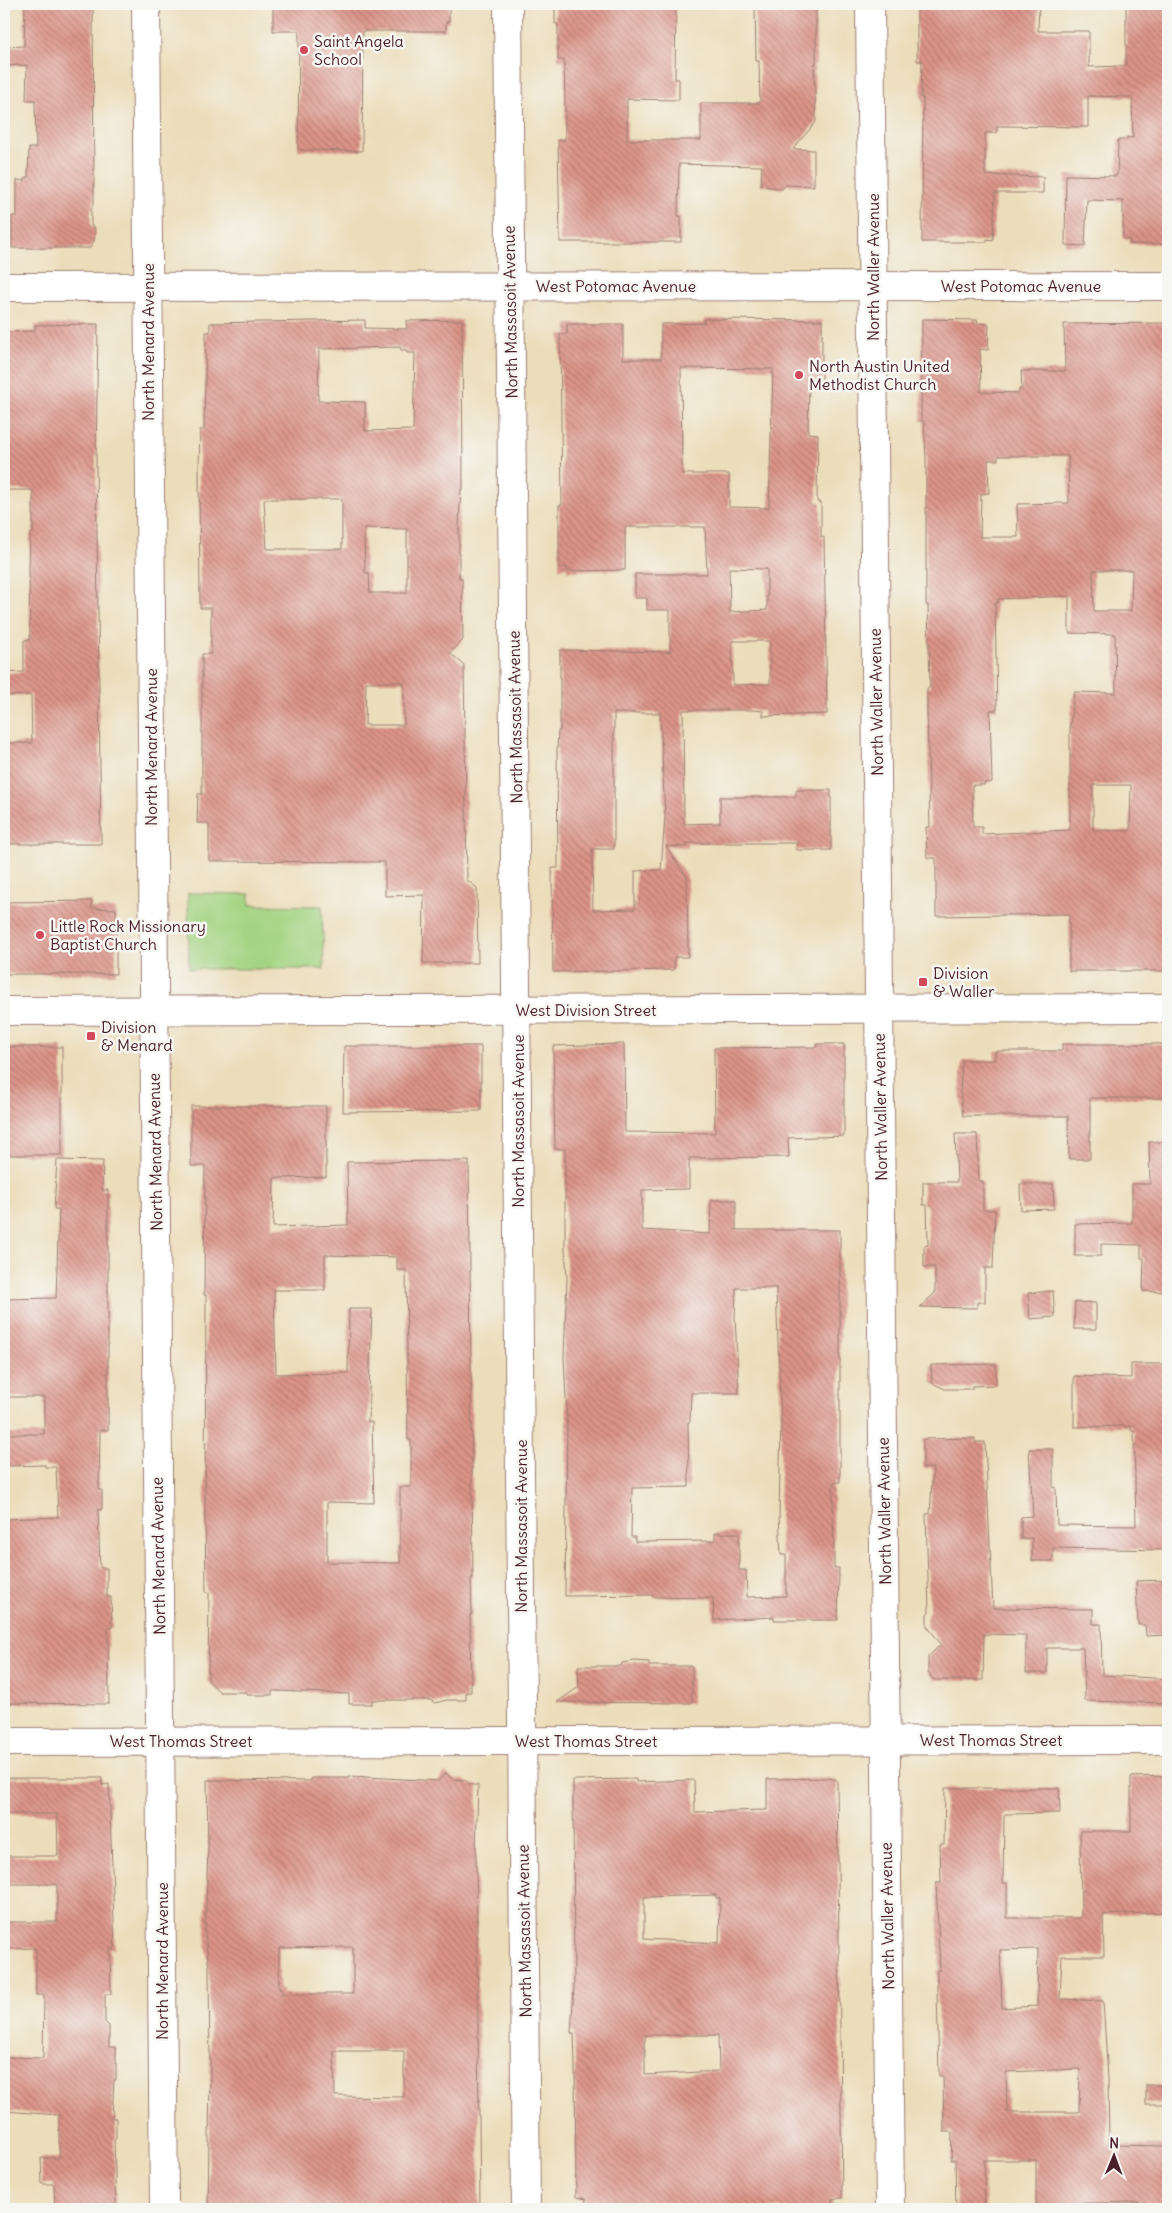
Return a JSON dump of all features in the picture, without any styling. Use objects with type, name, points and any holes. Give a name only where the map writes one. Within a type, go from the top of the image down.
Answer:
[{"type":"street","name":"North Menard Avenue","points":[[146,4],[164,2209]]},
{"type":"street","name":"North Massasoit Avenue","points":[[508,4],[518,1010],[526,2209]]},
{"type":"street","name":"North Waller Avenue","points":[[870,4],[890,2209]]},
{"type":"street","name":"West Potomac Avenue","points":[[4,287],[1168,286]]},
{"type":"street","name":"West Division Street","points":[[4,1011],[1168,1008]]},
{"type":"street","name":"West Thomas Street","points":[[4,1742],[1168,1740]]},
{"type":"green space","points":[[188,893],[250,894],[250,905],[322,906],[324,969],[189,969]]},
{"type":"building","points":[[25,4],[93,4],[94,203],[91,210],[91,225],[95,229],[94,241],[90,248],[12,248],[12,216],[17,216],[17,180],[25,181],[25,178],[28,178],[29,148],[36,148],[35,100],[26,100],[27,65],[4,66],[4,47],[24,46]]},
{"type":"building","points":[[273,4],[449,4],[449,22],[446,22],[446,31],[363,31],[362,151],[298,150],[299,31],[273,31]]},
{"type":"building","points":[[555,4],[676,4],[675,79],[679,79],[679,100],[627,99],[627,140],[701,140],[701,103],[760,103],[759,61],[756,61],[755,4],[816,4],[816,64],[814,64],[816,122],[793,149],[814,150],[814,186],[786,185],[782,189],[761,185],[762,166],[679,164],[678,216],[681,216],[681,242],[560,242],[558,140],[565,140],[565,106],[564,60],[558,60],[558,24],[555,24]]},
{"type":"building","points":[[917,4],[1039,4],[1038,31],[1089,31],[1089,67],[1126,66],[1126,4],[1168,4],[1168,244],[1129,244],[1130,239],[1123,239],[1123,201],[1087,200],[1085,246],[1065,245],[1066,175],[1117,176],[1118,140],[1127,140],[1127,137],[1133,138],[1132,97],[1088,96],[1088,127],[997,126],[997,133],[985,133],[985,175],[1043,177],[1043,193],[995,193],[993,240],[987,239],[987,242],[922,242],[923,98],[921,98],[922,61],[917,61]]},
{"type":"building","points":[[704,319],[822,320],[822,381],[809,381],[808,433],[818,434],[817,502],[821,502],[821,537],[824,537],[827,714],[763,716],[763,711],[754,710],[683,710],[684,824],[720,823],[720,797],[796,797],[796,790],[831,790],[831,850],[796,850],[797,843],[687,843],[687,847],[666,846],[687,877],[688,957],[674,957],[674,970],[553,972],[552,868],[558,868],[557,749],[558,731],[560,731],[560,650],[670,652],[670,610],[647,610],[647,598],[635,598],[635,574],[707,574],[705,527],[625,527],[625,570],[567,571],[567,567],[559,568],[559,505],[562,505],[560,334],[567,334],[567,324],[623,324],[623,359],[661,359],[661,324],[704,323]],"holes":[[[681,368],[773,369],[769,508],[729,507],[729,474],[682,474]],[[729,568],[767,569],[767,610],[730,612]],[[732,641],[770,641],[770,684],[733,685]],[[614,713],[660,713],[665,817],[661,870],[635,871],[635,909],[593,910],[592,849],[614,849]]]},
{"type":"building","points":[[922,319],[978,320],[977,323],[989,324],[988,350],[980,349],[981,392],[1019,393],[1019,389],[1022,389],[1021,371],[1065,371],[1064,324],[1168,323],[1168,971],[1069,971],[1069,914],[936,916],[936,858],[927,858],[926,827],[930,827],[927,688],[930,688],[928,605],[926,605],[926,459],[924,421],[921,421]],"holes":[[[998,456],[1068,456],[1069,503],[1017,504],[1018,537],[980,537],[981,494],[989,493],[988,460],[998,460]],[[1093,570],[1132,570],[1131,611],[1094,611]],[[1069,596],[1069,633],[1115,634],[1116,693],[1074,692],[1070,725],[1070,830],[982,834],[982,827],[973,827],[972,785],[984,785],[984,783],[992,782],[990,710],[997,710],[995,603],[998,603],[998,599]],[[1093,785],[1131,785],[1130,831],[1093,830]]]},
{"type":"building","points":[[365,320],[365,328],[407,329],[406,321],[462,320],[463,489],[461,489],[459,524],[459,578],[462,578],[463,640],[450,653],[464,665],[467,880],[477,888],[478,963],[423,963],[424,895],[385,896],[385,862],[209,861],[209,825],[207,823],[197,823],[198,794],[202,794],[202,654],[211,654],[211,608],[200,608],[199,465],[200,430],[204,430],[206,332],[210,332],[210,323]],"holes":[[[400,347],[401,350],[407,350],[407,353],[415,353],[413,430],[365,431],[365,402],[318,401],[319,349]],[[264,499],[342,499],[342,549],[267,549]],[[364,528],[407,529],[407,593],[370,593],[369,573],[365,573]],[[366,682],[404,682],[404,725],[365,725]]]},
{"type":"building","points":[[98,324],[96,461],[101,844],[4,844],[4,743],[32,743],[31,695],[4,696],[4,673],[24,672],[24,640],[30,640],[29,569],[30,534],[33,533],[33,490],[4,490],[4,332],[35,331],[35,325]]},
{"type":"building","points":[[92,901],[91,908],[116,909],[116,974],[4,974],[4,902]]},
{"type":"building","points":[[624,1044],[625,1132],[715,1133],[714,1048],[817,1047],[817,1044],[844,1044],[844,1136],[788,1138],[789,1157],[689,1158],[689,1189],[642,1190],[642,1230],[710,1234],[711,1200],[736,1200],[736,1230],[840,1230],[840,1482],[834,1482],[833,1490],[834,1568],[839,1568],[838,1620],[774,1620],[774,1617],[714,1620],[713,1598],[653,1597],[653,1595],[565,1596],[567,1420],[564,1357],[567,1277],[565,1249],[565,1149],[555,1149],[553,1046]],"holes":[[[736,1288],[776,1288],[781,1422],[779,1515],[781,1555],[786,1555],[786,1596],[747,1597],[746,1570],[739,1570],[739,1533],[715,1533],[715,1541],[635,1542],[635,1537],[631,1537],[632,1488],[689,1487],[688,1422],[690,1422],[691,1393],[739,1393],[735,1317]]]},
{"type":"building","points":[[1062,1044],[1168,1044],[1168,1098],[1090,1098],[1090,1159],[1069,1159],[1068,1116],[963,1116],[960,1092],[962,1060],[995,1060],[995,1051],[1062,1051]]},
{"type":"building","points":[[344,1046],[481,1046],[481,1111],[343,1112]]},
{"type":"building","points":[[4,1047],[62,1047],[62,1155],[4,1155]]},
{"type":"building","points":[[191,1106],[326,1106],[326,1177],[274,1178],[273,1227],[348,1225],[347,1162],[469,1161],[473,1578],[471,1578],[472,1615],[470,1615],[471,1692],[466,1692],[466,1700],[447,1700],[435,1703],[430,1700],[372,1700],[372,1704],[349,1704],[349,1694],[272,1691],[272,1695],[247,1695],[247,1692],[220,1692],[208,1681],[209,1592],[206,1592],[205,1507],[205,1166],[191,1166]],"holes":[[[325,1255],[397,1257],[397,1270],[406,1270],[408,1440],[411,1440],[411,1487],[400,1487],[400,1563],[327,1562],[327,1502],[374,1503],[372,1422],[368,1422],[372,1309],[349,1309],[348,1373],[276,1374],[274,1290],[325,1290]]]},
{"type":"building","points":[[955,1134],[977,1134],[979,1181],[983,1181],[983,1210],[995,1210],[993,1268],[985,1268],[985,1302],[977,1302],[977,1308],[920,1307],[935,1293],[935,1267],[924,1267],[924,1246],[928,1245],[927,1205],[923,1205],[923,1182],[957,1182]]},
{"type":"building","points":[[1149,1142],[1168,1142],[1168,1292],[1143,1291],[1144,1258],[1141,1258],[1141,1245],[1101,1244],[1101,1256],[1075,1256],[1075,1224],[1132,1223],[1132,1184],[1150,1184]]},
{"type":"building","points":[[57,1160],[103,1161],[102,1190],[108,1190],[108,1430],[100,1430],[99,1490],[102,1490],[102,1509],[98,1510],[100,1568],[107,1568],[107,1597],[111,1597],[112,1628],[108,1628],[109,1704],[4,1703],[4,1519],[58,1517],[56,1467],[45,1467],[45,1465],[4,1466],[4,1434],[44,1434],[44,1397],[4,1397],[4,1299],[56,1298],[59,1209],[54,1209]]},
{"type":"building","points":[[1020,1184],[1053,1184],[1054,1209],[1021,1210]]},
{"type":"building","points":[[1053,1291],[1055,1317],[1030,1319],[1028,1293]]},
{"type":"building","points":[[1075,1302],[1096,1303],[1096,1329],[1074,1329]]},
{"type":"building","points":[[996,1364],[996,1385],[972,1386],[972,1389],[945,1389],[932,1383],[931,1365]]},
{"type":"building","points":[[1131,1364],[1168,1364],[1168,1550],[1053,1548],[1053,1561],[1032,1561],[1032,1538],[1021,1539],[1021,1517],[1033,1516],[1029,1449],[1053,1449],[1053,1488],[1056,1487],[1057,1525],[1136,1526],[1134,1431],[1131,1431],[1131,1426],[1074,1427],[1074,1376],[1131,1378]]},
{"type":"building","points":[[975,1438],[975,1442],[985,1442],[993,1608],[1093,1609],[1093,1624],[1101,1624],[1102,1675],[1168,1679],[1168,1703],[1085,1701],[1083,1648],[1047,1648],[1047,1673],[1026,1673],[1026,1635],[984,1634],[983,1680],[934,1680],[928,1673],[928,1657],[941,1644],[927,1626],[927,1614],[929,1612],[926,1514],[930,1514],[933,1468],[923,1468],[923,1439]]},
{"type":"building","points":[[1168,1580],[1168,1635],[1146,1636],[1145,1625],[1138,1625],[1136,1581]]},
{"type":"building","points":[[634,1661],[649,1662],[649,1666],[692,1666],[692,1703],[557,1702],[579,1687],[578,1666],[621,1666],[622,1663]]},
{"type":"building","points":[[445,1773],[453,1779],[465,1780],[471,1785],[478,1785],[476,1850],[480,2209],[208,2209],[209,1969],[205,1934],[208,1849],[207,1780],[311,1781],[311,1778],[349,1778],[349,1776],[438,1781]],"holes":[[[353,1947],[353,1994],[282,1994],[282,1989],[279,1989],[279,1948]],[[334,2051],[404,2051],[404,2097],[335,2096]]]},
{"type":"building","points":[[1168,1776],[1168,1912],[1103,1915],[1104,1956],[1062,1956],[1060,1999],[1103,2001],[1108,2079],[1109,2145],[1168,2146],[1168,2209],[1139,2209],[1139,2202],[1058,2204],[1058,2209],[1036,2209],[1036,2160],[984,2160],[985,2209],[956,2209],[955,2160],[951,2160],[952,2132],[944,2132],[943,2076],[939,2076],[937,1970],[940,1970],[936,1883],[941,1883],[940,1844],[944,1844],[945,1788],[1059,1788],[1060,1813],[1005,1814],[1003,1883],[1007,1883],[1007,1918],[1079,1918],[1081,1917],[1080,1831],[1131,1831],[1131,1777]],"holes":[[[1038,1949],[1037,2006],[1002,2008],[1000,1950]],[[1080,2069],[1079,2112],[1007,2112],[1006,2072]]]},
{"type":"building","points":[[4,1778],[102,1778],[102,1785],[109,1784],[115,1949],[110,1949],[111,1994],[105,1994],[105,2022],[109,2026],[109,2047],[116,2047],[116,2080],[114,2080],[112,2118],[116,2118],[116,2139],[114,2139],[116,2209],[55,2209],[54,2184],[42,2184],[41,2158],[59,2158],[59,2115],[4,2111],[4,2057],[43,2058],[44,1995],[36,1995],[36,1948],[4,1949],[4,1922],[57,1922],[57,1884],[4,1884],[4,1856],[58,1856],[57,1814],[4,1814]]},
{"type":"building","points":[[829,1778],[837,1780],[842,2198],[832,2199],[833,2209],[585,2209],[586,2199],[576,2197],[574,2033],[571,2033],[574,1987],[573,1780],[636,1779],[636,1782],[694,1780],[695,1812],[767,1810],[767,1779]],"holes":[[[716,1895],[716,1898],[720,1898],[719,1943],[644,1939],[644,1897]],[[645,2035],[718,2035],[719,2071],[645,2075]]]},
{"type":"building","points":[[1146,2085],[1168,2085],[1168,2104],[1146,2104]]},
{"type":"place","name":"Saint Angela School","points":[[304,50]]},
{"type":"place","name":"North Austin United Methodist Church","points":[[799,375]]},
{"type":"place","name":"Little Rock Missionary Baptist Church","points":[[40,935]]},
{"type":"place","name":"Division & Waller","points":[[923,982]]},
{"type":"place","name":"Division & Menard","points":[[91,1036]]}]
